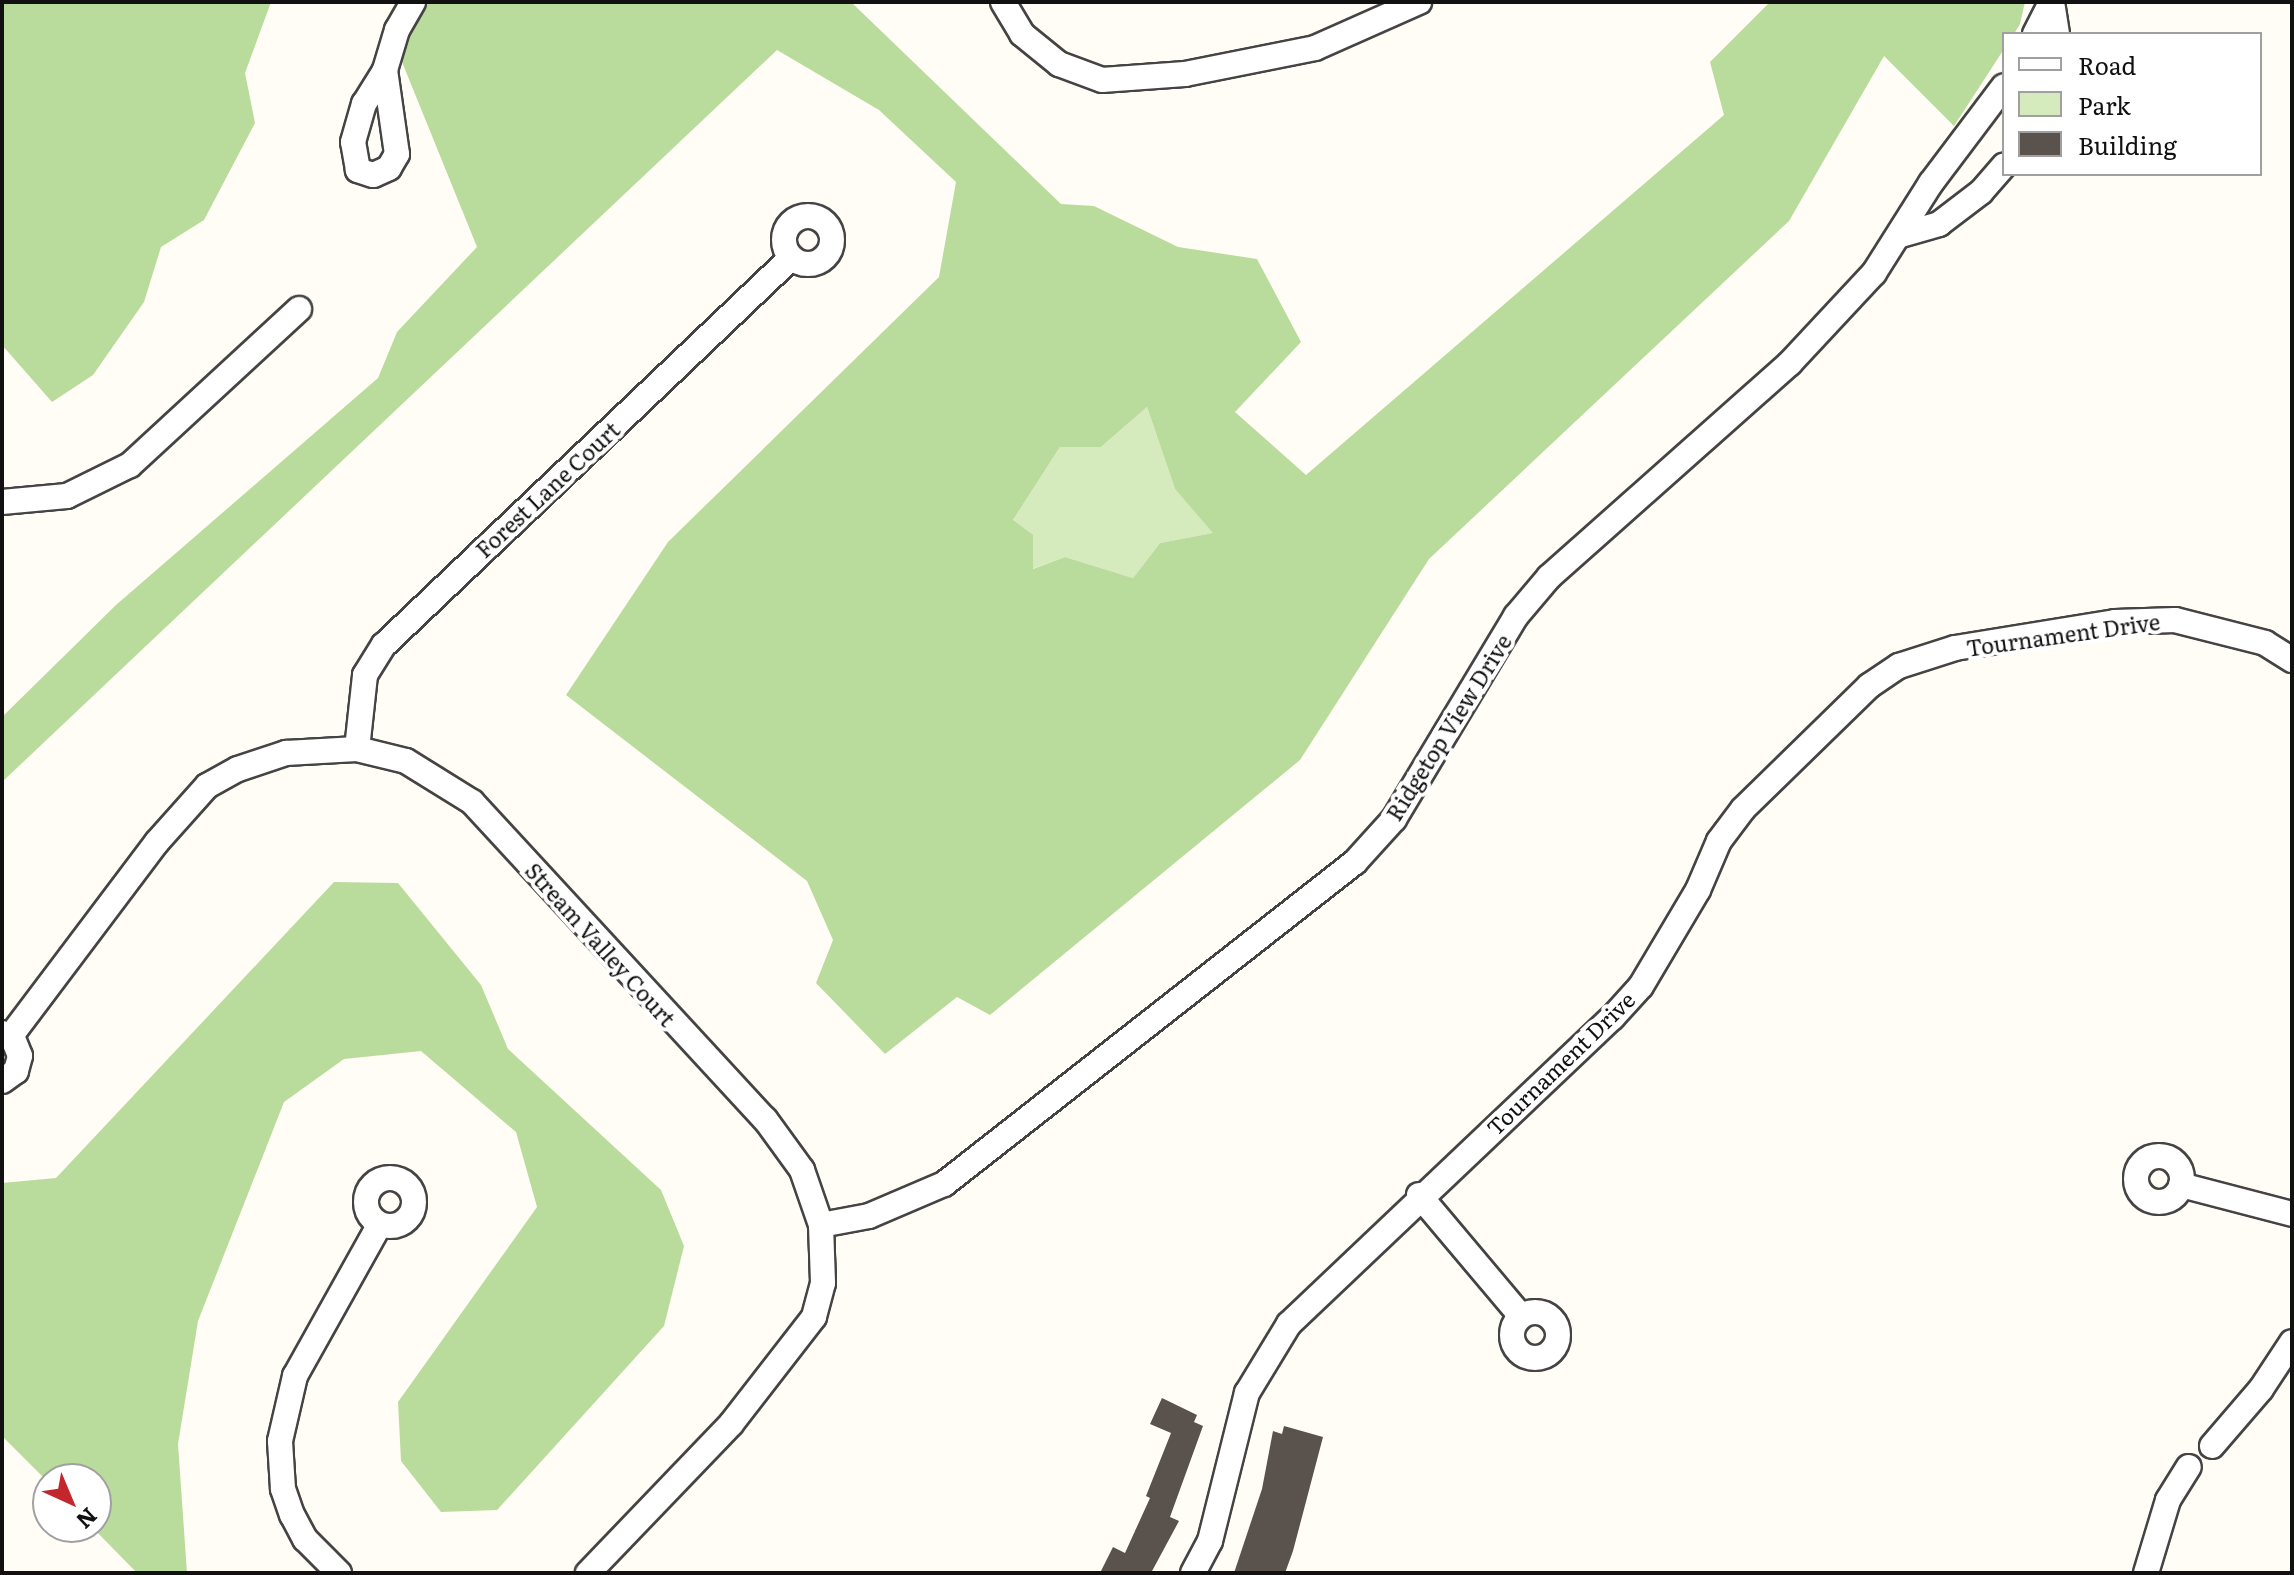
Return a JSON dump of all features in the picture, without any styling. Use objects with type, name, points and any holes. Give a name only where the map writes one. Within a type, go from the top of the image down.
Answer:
[{"type":"street","points":[[385,70],[397,30],[413,2]]},
{"type":"street","points":[[1003,2],[1022,34],[1059,64],[1102,80],[1185,74],[1315,48],[1419,2]]},
{"type":"street","points":[[2036,32],[2052,2]]},
{"type":"street","points":[[2052,2],[2057,32]]},
{"type":"street","name":"Ridgetop View Drive","points":[[821,1225],[869,1216],[944,1184],[1355,862],[1394,819],[1516,616],[1549,577],[1790,363],[1874,273],[1901,235],[1931,183],[2002,89]]},
{"type":"street","points":[[1901,235],[1939,224],[1981,192],[2002,168]]},
{"type":"street","name":"Forest Lane Court","points":[[357,749],[365,675],[384,645],[791,258]]},
{"type":"street","points":[[2,502],[67,496],[130,465],[299,309]]},
{"type":"street","name":"Tournament Drive","points":[[1193,1573],[1210,1541],[1247,1393],[1266,1355],[1301,1310],[1419,1195],[1612,1018],[1641,986],[1698,890],[1719,841],[1743,809],[1869,686],[1899,666],[1955,648],[2056,631],[2175,620],[2265,643],[2292,660]]},
{"type":"street","name":"Stream Valley Court","points":[[2,1081],[19,1064],[19,1048],[6,1035],[157,842],[207,786],[286,753],[357,749],[406,761],[472,802],[765,1119],[802,1170],[821,1225],[823,1283],[814,1317],[749,1403],[588,1573]]},
{"type":"street","points":[[2181,1185],[2292,1214]]},
{"type":"street","points":[[1419,1195],[1521,1316]]},
{"type":"street","points":[[339,1573],[305,1539],[292,1515],[283,1489],[280,1441],[295,1376],[380,1224]]},
{"type":"street","points":[[2212,1446],[2261,1389],[2292,1342]]},
{"type":"street","points":[[2146,1573],[2168,1500],[2189,1467]]},
{"type":"green space","points":[[2,2],[271,2],[245,73],[255,123],[204,220],[161,247],[144,302],[93,375],[52,402],[2,345]]},
{"type":"green space","points":[[424,2],[851,2],[1061,204],[1094,206],[1178,247],[1257,259],[1301,342],[1235,412],[1306,475],[1724,115],[1710,62],[1770,2],[2025,2],[2020,24],[2015,32],[2002,32],[2002,52],[1954,126],[1884,56],[1789,221],[1429,559],[1300,760],[990,1015],[957,997],[885,1054],[816,983],[833,940],[807,881],[566,695],[668,542],[939,277],[956,182],[879,110],[777,50],[2,782],[2,717],[116,605],[378,378],[397,332],[477,247],[398,52]],"holes":[[[1147,407],[1175,489],[1213,533],[1160,543],[1133,578],[1065,557],[1033,569],[1033,535],[1013,520],[1060,447],[1101,447]]]},
{"type":"green space","points":[[1147,407],[1175,489],[1214,533],[1160,543],[1133,578],[1065,557],[1032,569],[1013,520],[1060,447],[1101,447]]},
{"type":"green space","points":[[334,882],[398,883],[481,985],[508,1049],[661,1190],[684,1246],[664,1326],[497,1510],[441,1512],[401,1461],[398,1402],[537,1207],[516,1132],[421,1051],[344,1059],[284,1102],[198,1321],[178,1444],[187,1573],[137,1573],[108,1543],[112,1543],[112,1463],[32,1463],[32,1466],[2,1436],[2,1183],[56,1178]]},
{"type":"building","points":[[1162,1398],[1197,1415],[1194,1422],[1203,1426],[1170,1517],[1179,1521],[1151,1573],[1100,1573],[1113,1547],[1125,1553],[1150,1498],[1146,1496],[1171,1433],[1150,1424]]},
{"type":"building","points":[[1284,1426],[1323,1437],[1293,1551],[1285,1573],[1234,1573],[1262,1489],[1273,1431],[1282,1434]]}]
